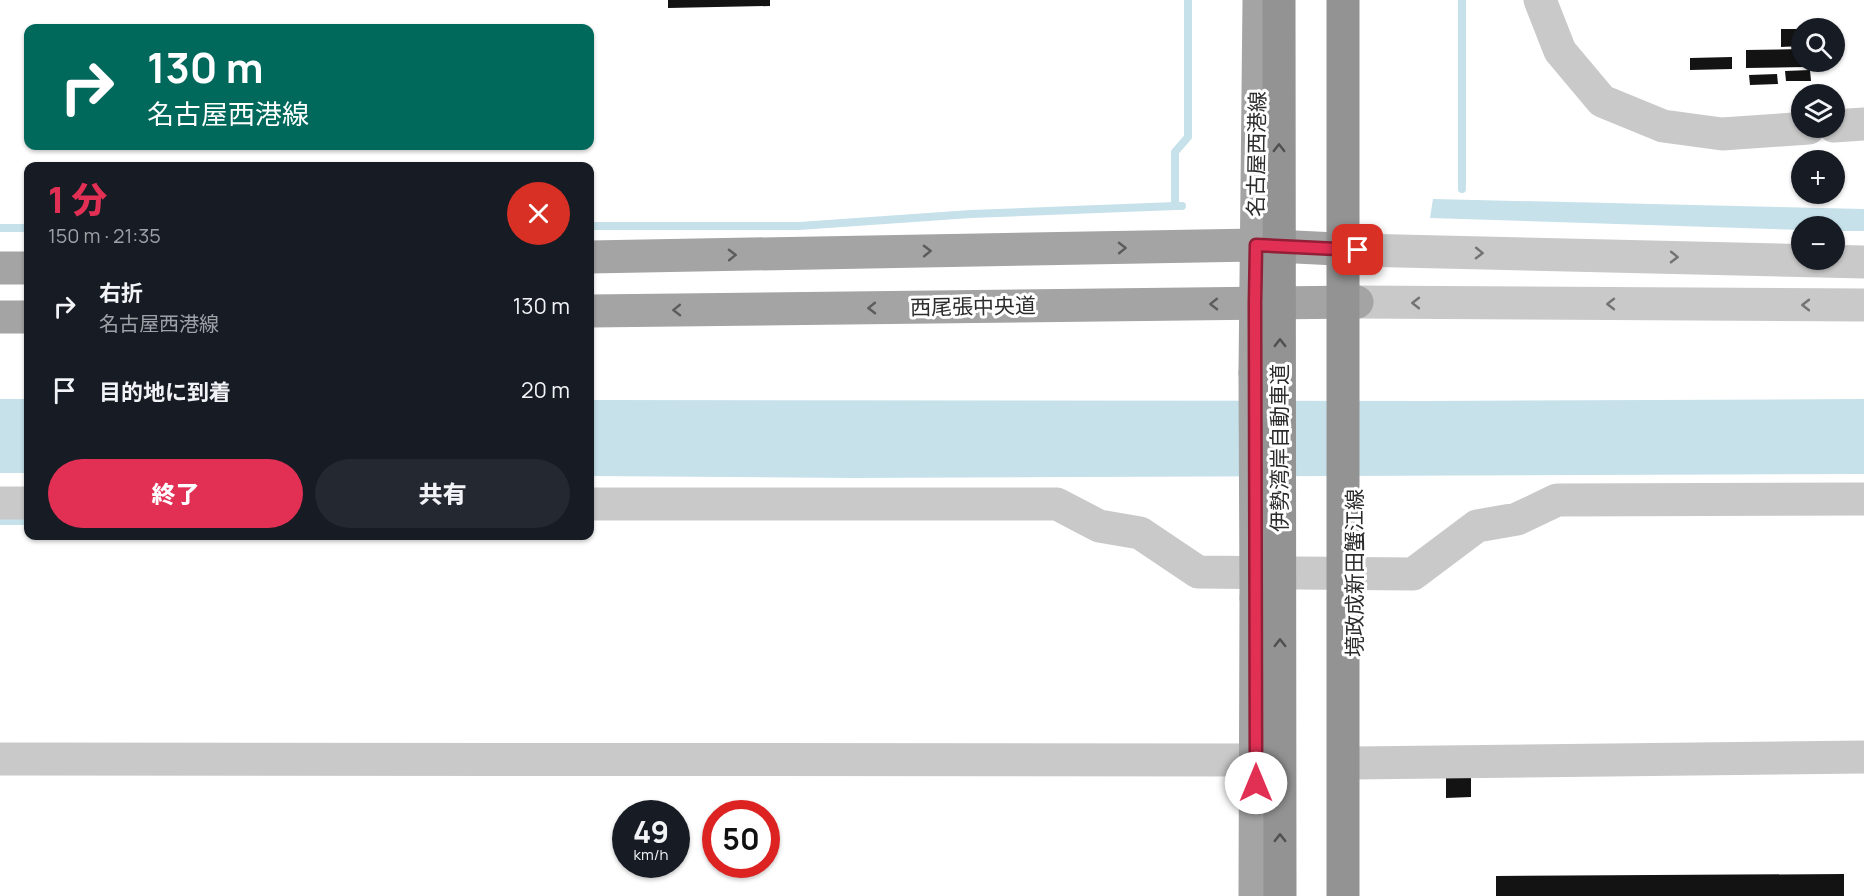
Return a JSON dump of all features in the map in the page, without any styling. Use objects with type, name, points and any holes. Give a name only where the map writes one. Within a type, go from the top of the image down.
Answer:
[{"type":"highway","name":"伊勢湾岸自動車道","points":[[1279,0],[1280,896]]},
{"type":"highway","points":[[1343,0],[1343,896]]},
{"type":"main road","name":"名古屋西港線","points":[[1259,0],[1256,245],[1358,250]]},
{"type":"main road","points":[[1358,0],[1358,250]]},
{"type":"main road","points":[[594,257],[1256,245],[1255,896]]},
{"type":"main road","name":"境政成新田蟹江線","points":[[1356,896],[1354,763],[1358,250]]},
{"type":"main road","points":[[0,268],[24,268]]},
{"type":"main road","name":"西尾張中央道","points":[[594,311],[1357,302]]},
{"type":"main road","points":[[0,317],[24,317]]},
{"type":"street","points":[[1540,0],[1560,51],[1602,101],[1663,126],[1722,134],[1791,129]]},
{"type":"street","points":[[1845,125],[1864,124]]},
{"type":"street","points":[[1358,250],[1864,262]]},
{"type":"street","points":[[1357,302],[1864,305]]},
{"type":"street","points":[[594,504],[1057,504],[1099,526],[1140,533],[1198,572],[1413,574],[1477,526],[1517,519],[1557,501],[1864,499]]},
{"type":"street","points":[[0,503],[24,503]]},
{"type":"street","points":[[1354,763],[1864,757]]},
{"type":"street","points":[[0,759],[1256,760]]},
{"type":"water","points":[[1433,199],[1864,209],[1864,231],[1845,231],[1845,216],[1791,216],[1791,230],[1430,218]]},
{"type":"water","points":[[0,399],[24,399],[24,473],[0,473]]},
{"type":"water","points":[[1864,399],[1864,474],[852,478],[594,476],[594,400]]},
{"type":"building","points":[[668,0],[770,0],[770,6],[668,8]]},
{"type":"building","points":[[1781,29],[1791,29],[1791,47],[1781,47]]},
{"type":"building","points":[[1791,49],[1791,67],[1746,68],[1746,50]]},
{"type":"building","points":[[1732,57],[1732,69],[1690,70],[1690,58]]},
{"type":"building","points":[[1785,71],[1810,72],[1811,81],[1786,81]]},
{"type":"building","points":[[1777,74],[1778,84],[1750,85],[1749,75]]},
{"type":"building","points":[[1471,776],[1471,797],[1446,798],[1446,777]]},
{"type":"building","points":[[1844,874],[1844,896],[1496,896],[1496,876]]},
{"type":"waterway","points":[[1182,206],[1175,206],[1175,152],[1188,137],[1188,0]]},
{"type":"waterway","points":[[1462,0],[1462,189]]},
{"type":"waterway","points":[[594,226],[799,226],[971,214],[1175,206]]},
{"type":"waterway","points":[[0,228],[24,228]]},
{"type":"waterway","points":[[0,521],[24,521]]},
{"type":"route","points":[[1256,783],[1256,245],[1358,250]]}]
